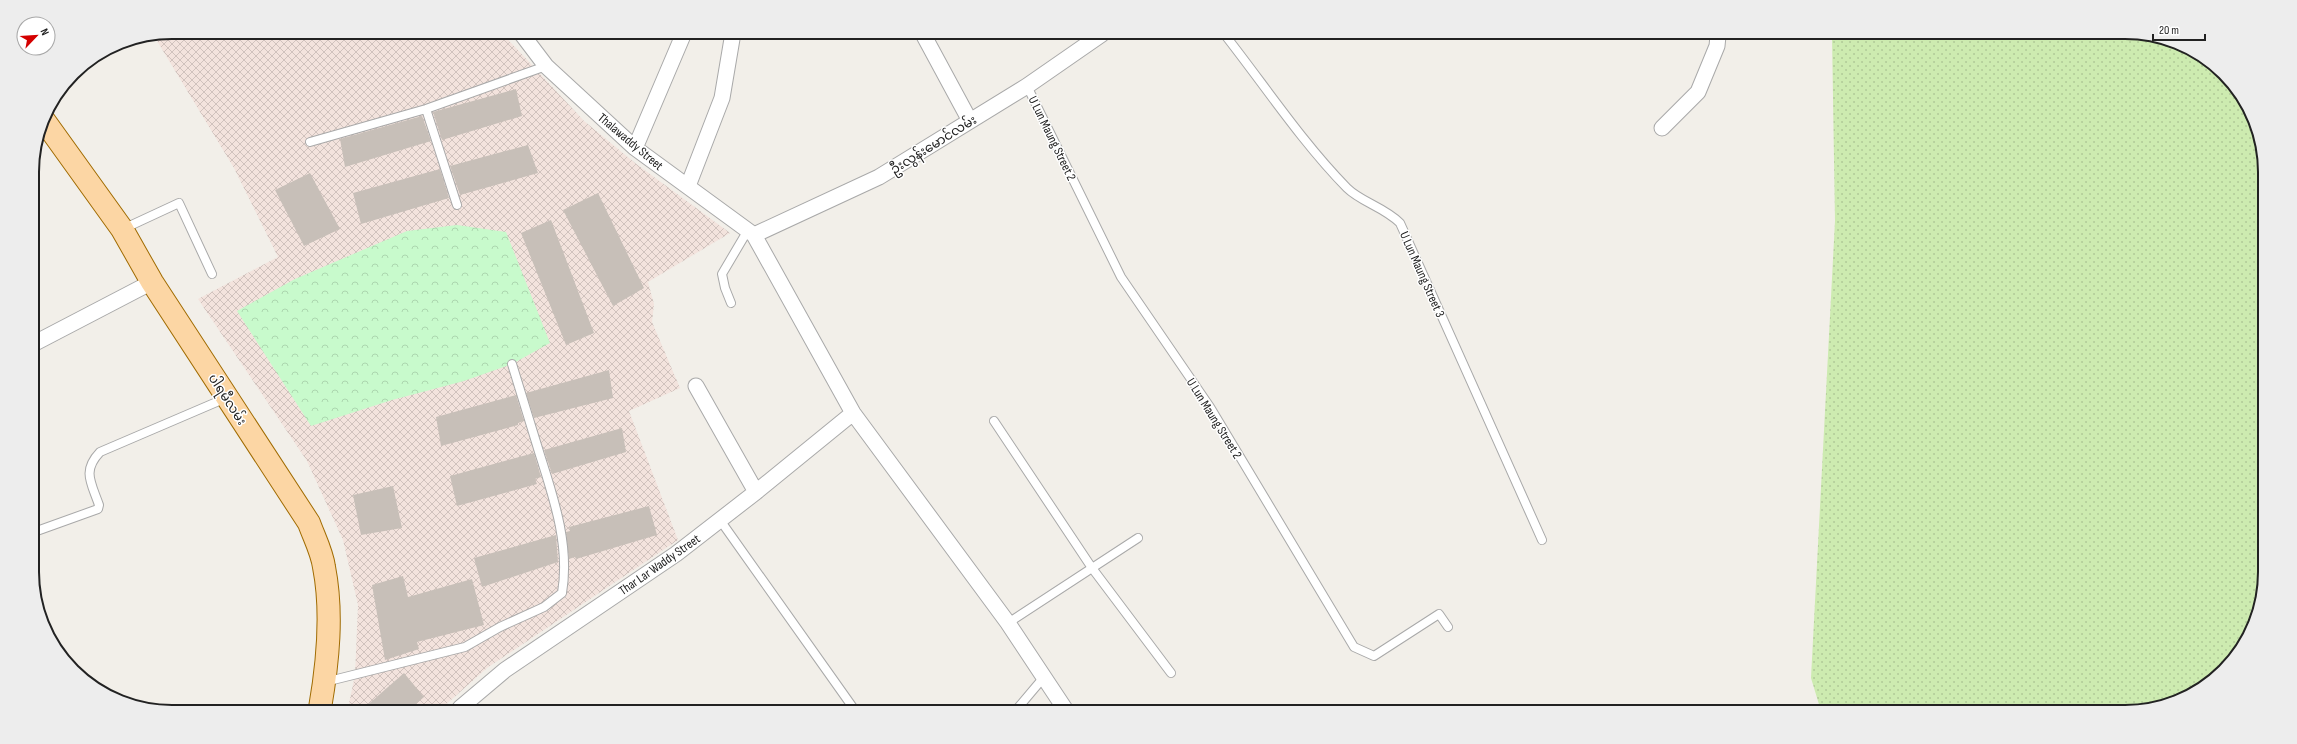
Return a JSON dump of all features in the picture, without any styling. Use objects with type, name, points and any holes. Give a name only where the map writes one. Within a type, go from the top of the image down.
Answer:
[{"type":"main road","name":"ပါရမီလမ်း","points":[[47,126],[122,229],[152,282],[310,523],[324,566],[328,604],[328,653],[320,705]]},
{"type":"street","name":"Thalawaddy Street","points":[[526,39],[546,66],[635,148],[751,233]]},
{"type":"street","points":[[635,148],[681,39]]},
{"type":"street","points":[[688,186],[722,98],[732,39]]},
{"type":"street","points":[[926,39],[970,121]]},
{"type":"street","name":"ဦးလွန်းမောင်လမ်း","points":[[751,233],[879,177],[1027,86],[1092,39]]},
{"type":"street","points":[[1662,128],[1698,92],[1717,46],[1718,39]]},
{"type":"street","points":[[751,233],[853,413],[1008,623],[1062,705]]},
{"type":"street","points":[[39,341],[152,282]]},
{"type":"street","points":[[696,386],[756,492]]},
{"type":"street","name":"Thar Lar Waddy Street","points":[[464,705],[505,670],[676,554],[756,492],[853,413]]},
{"type":"lane","name":"U Lun Maung Street 3","points":[[1228,39],[1318,156],[1348,190],[1390,213],[1400,223],[1542,540]]},
{"type":"lane","points":[[310,142],[426,109],[546,66]]},
{"type":"lane","name":"U Lun Maung Street 2","points":[[1027,86],[1121,277],[1210,407],[1354,647],[1374,656],[1439,614],[1448,627]]},
{"type":"lane","points":[[426,109],[457,205]]},
{"type":"lane","points":[[122,229],[179,202],[212,274]]},
{"type":"lane","points":[[731,303],[724,288],[722,274],[751,233]]},
{"type":"lane","points":[[324,682],[465,647],[500,627],[544,607],[562,593],[565,561],[562,536],[552,493],[512,364]]},
{"type":"lane","points":[[39,530],[98,509],[99,505],[89,477],[90,462],[100,452],[227,397]]},
{"type":"lane","points":[[994,421],[1092,568],[1171,673]]},
{"type":"lane","points":[[720,520],[851,705]]},
{"type":"lane","points":[[1008,623],[1138,538]]},
{"type":"lane","points":[[1020,705],[1044,677]]},
{"type":"shaded area","points":[[508,39],[584,121],[635,163],[730,233],[648,282],[654,304],[652,322],[680,388],[629,411],[678,540],[487,668],[445,705],[349,705],[355,675],[358,605],[343,540],[307,461],[198,299],[278,257],[234,168],[157,40]]},
{"type":"green space","points":[[1832,39],[2142,40],[2168,46],[2184,53],[2199,61],[2225,84],[2236,98],[2244,113],[2251,129],[2257,155],[2258,572],[2257,589],[2253,606],[2244,631],[2236,646],[2225,660],[2199,683],[2168,698],[2134,705],[1819,705],[1811,678],[1835,221]]},
{"type":"green space","points":[[457,225],[506,232],[550,343],[512,364],[464,381],[392,400],[311,426],[237,311],[295,279],[407,231]]},
{"type":"building","points":[[516,89],[522,116],[442,140],[433,112]]},
{"type":"building","points":[[422,116],[431,141],[345,167],[340,139]]},
{"type":"building","points":[[528,145],[538,173],[460,195],[450,166]]},
{"type":"building","points":[[440,169],[449,198],[361,224],[353,193]]},
{"type":"building","points":[[310,173],[340,229],[304,246],[275,190]]},
{"type":"building","points":[[598,193],[644,288],[613,306],[563,210]]},
{"type":"building","points":[[551,220],[594,333],[566,345],[521,233]]},
{"type":"building","points":[[609,370],[613,398],[534,418],[526,393]]},
{"type":"building","points":[[516,395],[524,421],[518,423],[518,425],[441,446],[436,417]]},
{"type":"building","points":[[622,428],[626,452],[552,474],[544,450]]},
{"type":"building","points":[[534,453],[541,477],[535,479],[537,484],[457,506],[450,476]]},
{"type":"building","points":[[393,486],[402,528],[361,535],[353,495]]},
{"type":"building","points":[[649,506],[657,535],[576,559],[575,557],[569,559],[566,532],[570,531],[569,527]]},
{"type":"building","points":[[556,535],[558,562],[482,587],[474,558]]},
{"type":"building","points":[[403,576],[408,597],[472,579],[484,625],[417,642],[419,649],[385,660],[372,585]]},
{"type":"building","points":[[404,673],[424,697],[415,705],[367,705]]}]
